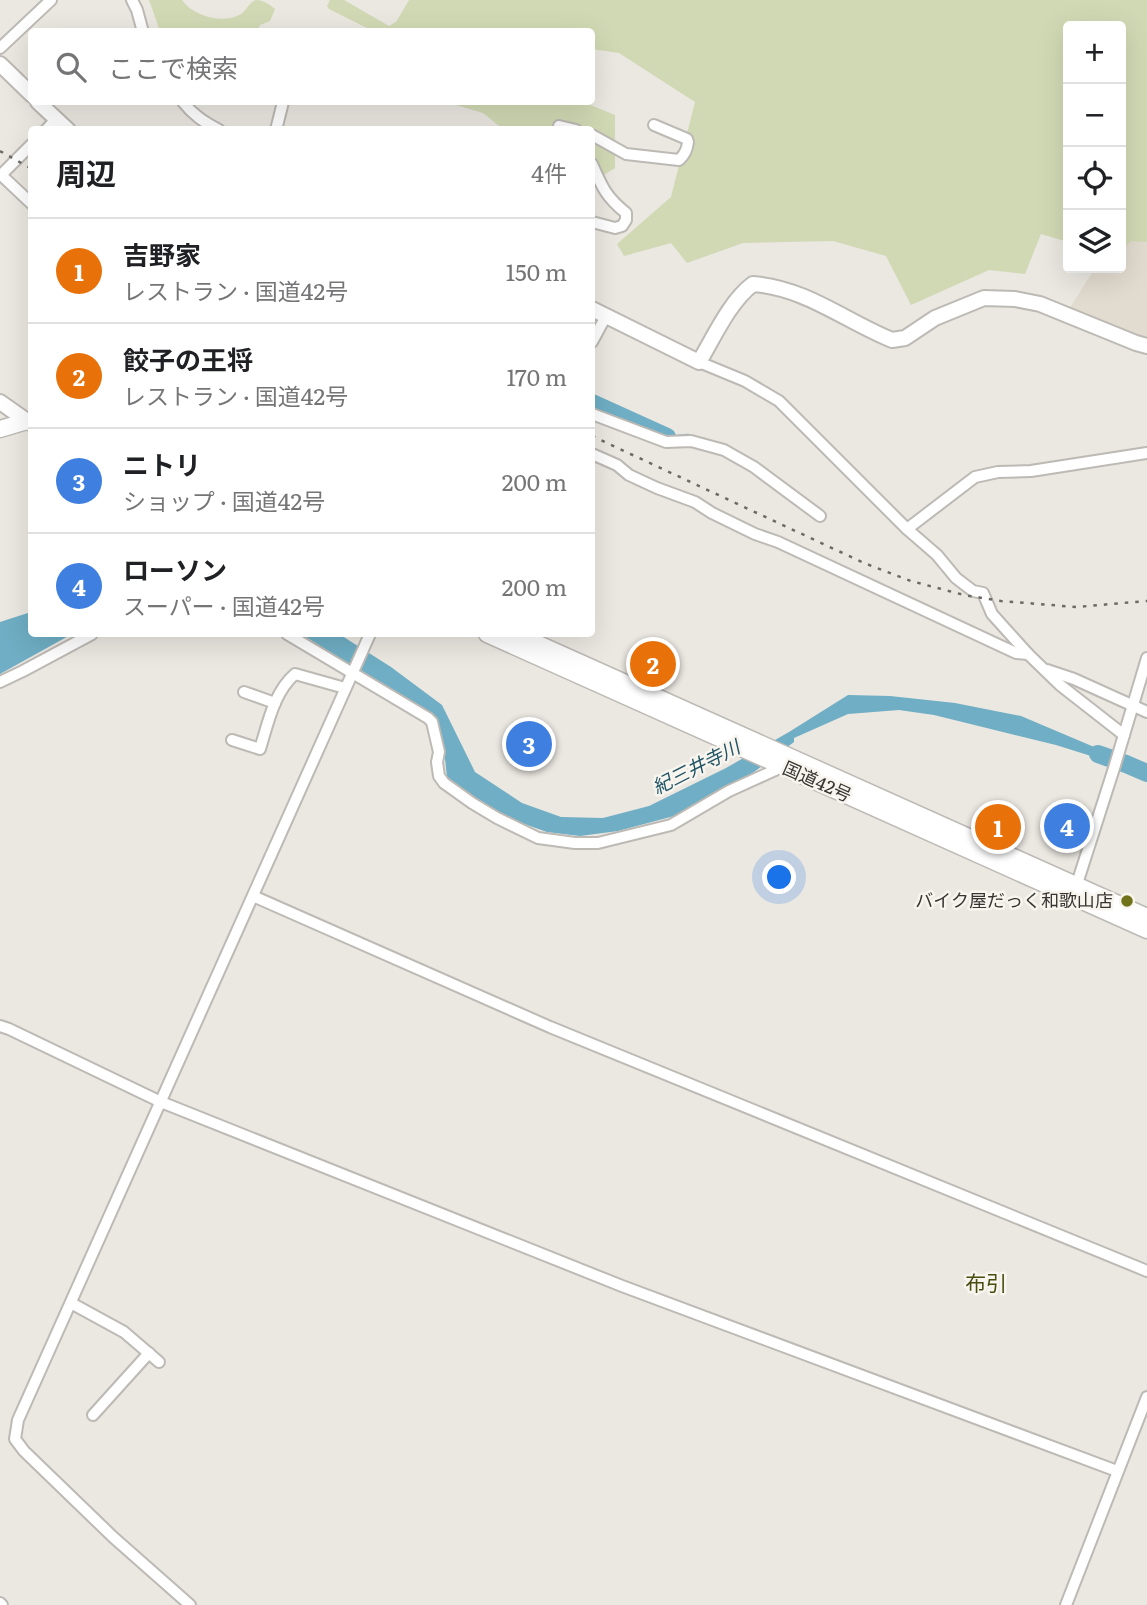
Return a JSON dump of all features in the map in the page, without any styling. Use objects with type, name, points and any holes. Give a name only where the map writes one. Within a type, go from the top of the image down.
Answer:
[{"type":"highway","points":[[0,429],[28,422]]},
{"type":"highway","name":"国道42号","points":[[494,637],[753,746]]},
{"type":"highway","name":"国道42号","points":[[522,637],[787,762],[1075,890],[1147,917]]},
{"type":"highway","name":"国道42号","points":[[1075,890],[1147,930]]},
{"type":"main road","points":[[0,64],[28,91]]},
{"type":"main road","points":[[40,105],[51,124]]},
{"type":"main road","points":[[595,310],[699,362],[729,313],[753,284],[795,292],[892,340],[905,338],[935,317],[984,298],[1016,299],[1040,304],[1147,345]]},
{"type":"main road","points":[[0,402],[28,420]]},
{"type":"main road","points":[[0,413],[28,420]]},
{"type":"street","points":[[0,48],[51,0]]},
{"type":"street","points":[[132,0],[142,28]]},
{"type":"street","points":[[185,105],[212,126]]},
{"type":"street","points":[[277,126],[282,105]]},
{"type":"street","points":[[595,137],[626,154],[679,160],[687,149],[687,139],[654,125]]},
{"type":"street","points":[[28,148],[0,175],[28,200]]},
{"type":"street","points":[[595,172],[602,189],[612,202],[626,213],[626,220],[622,226],[615,228],[595,223]]},
{"type":"street","points":[[595,336],[606,316]]},
{"type":"street","points":[[699,362],[745,381],[779,401],[907,529],[937,555],[956,578],[973,591],[983,593],[992,614],[1028,654],[1060,685],[1124,736]]},
{"type":"street","points":[[595,415],[666,442],[691,441],[724,450],[754,467],[820,516]]},
{"type":"street","points":[[907,529],[975,477],[1147,453]]},
{"type":"street","points":[[595,455],[617,465],[629,475],[695,502],[755,534],[778,542],[1016,653],[1028,654]]},
{"type":"street","points":[[0,682],[86,637]]},
{"type":"street","points":[[293,637],[428,718],[432,722],[439,752],[439,776],[444,782],[471,803],[538,838],[575,843],[598,842],[671,825],[729,791],[787,762]]},
{"type":"street","points":[[190,1605],[103,1527],[24,1451],[15,1439],[19,1419],[369,637]]},
{"type":"street","points":[[1075,890],[1147,658]]},
{"type":"street","points":[[1045,669],[1147,712]]},
{"type":"street","points":[[232,740],[260,749],[275,704],[295,674],[345,688]]},
{"type":"street","points":[[244,692],[275,704]]},
{"type":"street","points":[[253,896],[550,1027],[1147,1271]]},
{"type":"street","points":[[0,1026],[161,1102],[622,1286],[1117,1471]]},
{"type":"street","points":[[71,1303],[124,1332],[159,1362]]},
{"type":"street","points":[[93,1415],[149,1353]]},
{"type":"street","points":[[1066,1605],[1147,1397]]},
{"type":"shaded area","points":[[1147,238],[1147,342],[1068,311],[1092,273],[1126,273],[1126,241]]},
{"type":"green space","points":[[149,0],[182,0],[193,10],[217,19],[241,14],[256,0],[275,9],[270,21],[259,28],[159,28]]},
{"type":"green space","points":[[330,0],[344,0],[389,26],[396,22],[409,0],[1147,0],[1147,242],[1131,241],[1126,246],[1126,21],[1063,21],[1063,241],[1041,234],[1025,274],[989,270],[911,305],[886,256],[833,241],[743,243],[687,263],[671,243],[624,256],[617,244],[671,197],[695,102],[619,53],[595,49],[595,28],[367,28],[327,6]]},
{"type":"green space","points":[[456,105],[590,105],[615,115],[615,168],[595,180],[595,126],[499,126],[483,113]]},
{"type":"water","points":[[28,613],[28,637],[67,637],[0,674],[0,622]]},
{"type":"water","points":[[306,637],[344,637],[391,667],[442,705],[475,772],[522,803],[561,817],[603,818],[649,806],[726,768],[848,695],[890,696],[955,703],[1021,716],[1113,755],[1107,761],[1056,745],[934,715],[899,710],[848,714],[794,738],[794,742],[754,772],[674,816],[618,831],[580,836],[547,832],[499,815],[447,777],[437,719]]},
{"type":"waterway","points":[[595,404],[667,437]]},
{"type":"waterway","points":[[667,437],[695,437]]},
{"type":"waterway","name":"紀三井寺川","points":[[1098,754],[1147,773]]},
{"type":"railway","points":[[0,151],[28,167]]},
{"type":"railway","points":[[595,437],[864,563],[911,581],[964,595],[1001,601],[1076,607],[1147,601]]},
{"type":"place","name":"餃子の王将","points":[[653,664]]},
{"type":"place","name":"ニトリ","points":[[529,744]]},
{"type":"place","name":"ローソン","points":[[1067,826]]},
{"type":"place","name":"吉野家","points":[[998,827]]},
{"type":"place","name":"バイク屋だっく和歌山店","points":[[1127,901]]},
{"type":"district","name":"布引","points":[[986,1284]]}]
